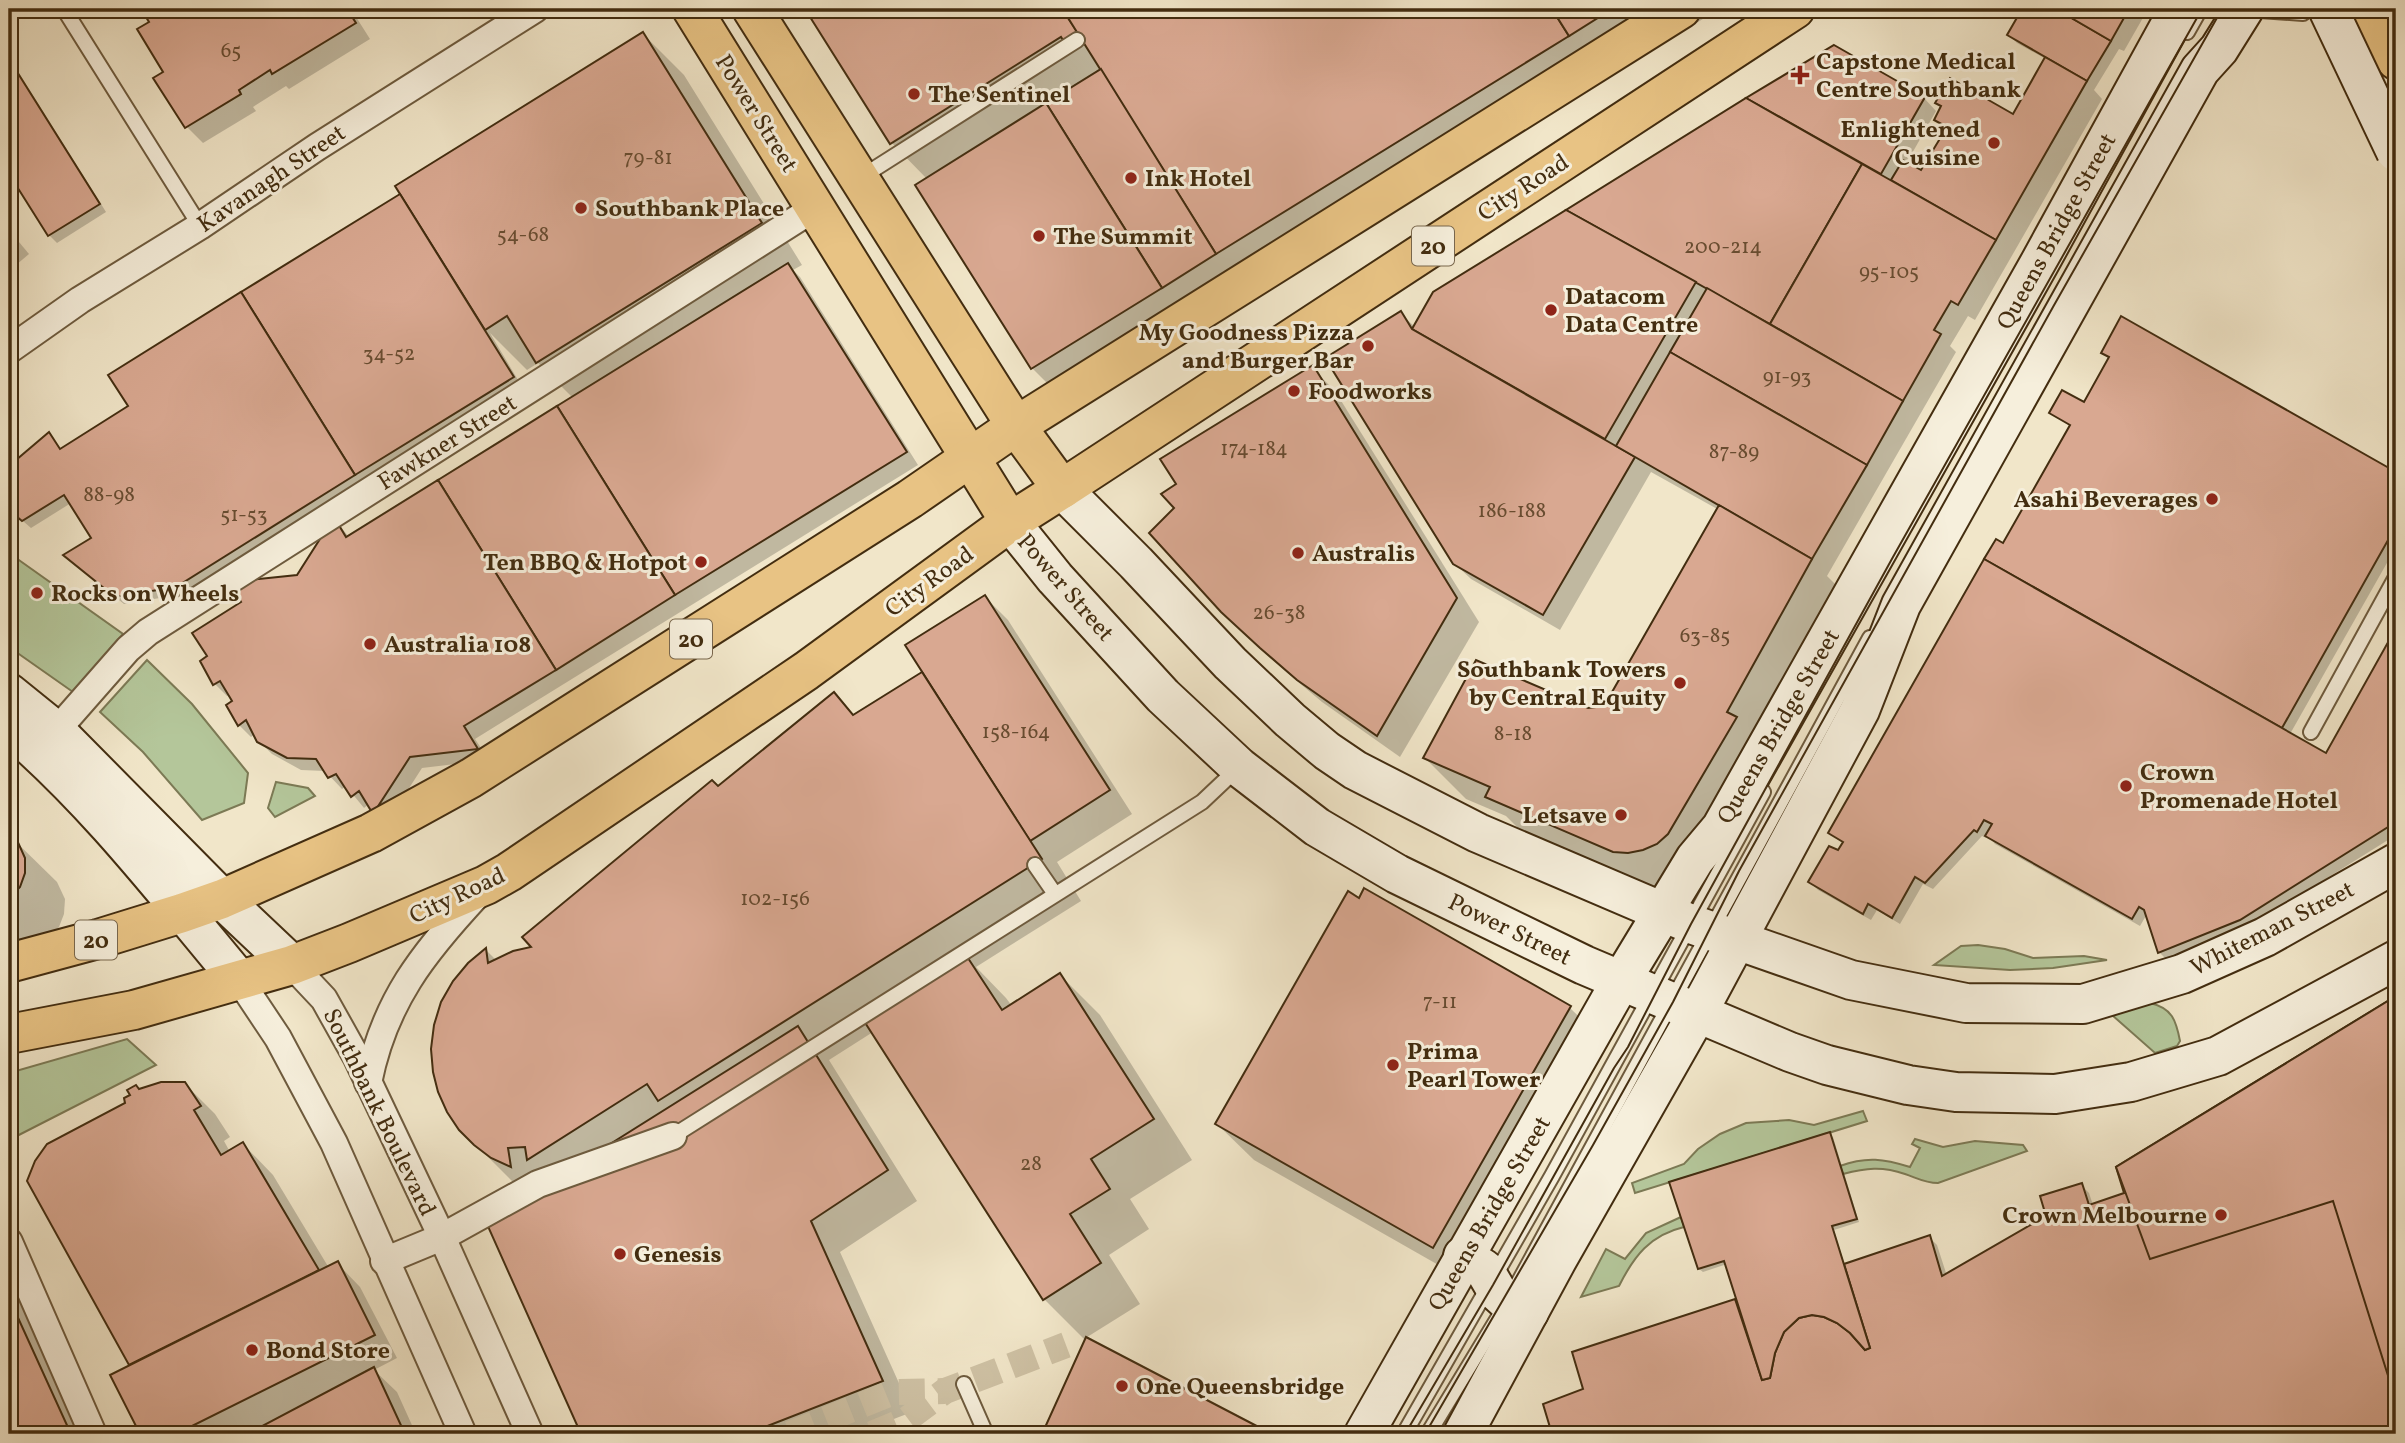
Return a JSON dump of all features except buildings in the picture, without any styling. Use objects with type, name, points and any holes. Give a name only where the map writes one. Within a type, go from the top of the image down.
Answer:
[{"type":"main road","name":"Power Street","points":[[692,9],[1010,522]]},
{"type":"main road","name":"Power Street","points":[[752,9],[1016,426],[1062,489]]},
{"type":"main road","name":"20","points":[[9,963],[98,939],[222,898],[371,834],[471,778],[910,499],[1016,426],[1681,9]]},
{"type":"main road","name":"City Road","points":[[9,1034],[134,1010],[292,965],[486,885],[509,872],[806,671],[1010,522],[1795,9]]},
{"type":"main road","points":[[2369,9],[2396,60]]},
{"type":"main road","name":"Fawkner Street","points":[[816,207],[859,179]]},
{"type":"street","name":"Kavanagh Street","points":[[9,350],[80,300],[200,226],[317,147],[535,9]]},
{"type":"street","name":"Queens Bridge Street","points":[[1463,1434],[1510,1299],[1661,997],[1700,927],[1860,710],[1901,605],[2200,70],[2219,49],[2245,9]]},
{"type":"street","points":[[2328,9],[2396,152]]},
{"type":"street","name":"Queens Bridge Street","points":[[1364,1434],[1463,1256],[1661,997],[1700,927],[1695,859],[1721,828],[2026,288],[2180,27]]},
{"type":"street","name":"Fawkner Street","points":[[56,731],[128,649],[148,632],[816,207]]},
{"type":"street","name":"Power Street","points":[[1062,489],[1230,663],[1327,751],[1406,798],[1478,833],[1700,927]]},
{"type":"street","name":"Power Street","points":[[1010,522],[1055,578],[1163,696],[1239,767],[1317,827],[1397,874],[1661,997]]},
{"type":"street","name":"Southbank Boulevard","points":[[9,692],[56,731],[324,999],[368,1083],[442,1237],[530,1434]]},
{"type":"street","points":[[9,727],[68,783],[182,913],[240,981],[278,1038],[334,1143],[458,1428]]},
{"type":"street","name":"Whiteman Street","points":[[1700,927],[1852,980],[1965,1003],[2083,1004],[2182,974],[2265,937],[2396,863]]},
{"type":"street","points":[[368,1083],[380,1034],[401,991],[428,950],[486,885]]},
{"type":"street","points":[[1661,997],[1790,1052],[1859,1074],[1955,1092],[2055,1094],[2131,1082],[2218,1056],[2396,960]]},
{"type":"street","points":[[384,1261],[442,1237],[538,1184],[673,1136]]},
{"type":"street","points":[[9,1242],[93,1434]]},
{"type":"street","points":[[1463,1256],[1485,1269],[1510,1299]]},
{"type":"lane","points":[[64,9],[200,226]]},
{"type":"lane","name":"Queens Bridge Street","points":[[2180,27],[2200,9]]},
{"type":"lane","points":[[2245,9],[2303,12],[2300,9]]},
{"type":"lane","points":[[859,179],[1077,40]]},
{"type":"lane","name":"Queens Bridge Street","points":[[1700,927],[1877,625],[2205,43]]},
{"type":"lane","points":[[2311,733],[2396,577]]},
{"type":"lane","points":[[673,1136],[1202,802],[1239,767]]},
{"type":"lane","name":"Queens Bridge Street","points":[[1700,927],[1768,784]]},
{"type":"lane","points":[[1035,864],[1055,894]]},
{"type":"lane","name":"Queens Bridge Street","points":[[1404,1434],[1510,1299]]},
{"type":"lane","name":"Queens Bridge Street","points":[[1429,1434],[1510,1299]]},
{"type":"lane","points":[[964,1384],[986,1434]]},
{"type":"green space","name":"Rocks on Wheels","points":[[9,553],[123,634],[73,692],[9,647]]},
{"type":"green space","points":[[147,660],[192,704],[248,773],[244,803],[202,820],[143,752],[100,712]]},
{"type":"green space","points":[[276,782],[308,788],[315,796],[275,817],[268,808]]},
{"type":"green space","points":[[1978,945],[2005,949],[2033,958],[2084,956],[2107,960],[2053,968],[2010,970],[1934,965],[1961,946]]},
{"type":"green space","points":[[2150,1003],[2163,1008],[2172,1016],[2180,1041],[2177,1046],[2155,1053],[2112,1015]]},
{"type":"green space","points":[[127,1039],[156,1065],[9,1140],[9,1073]]},
{"type":"green space","points":[[1863,1111],[1867,1121],[1635,1193],[1632,1183],[1684,1164],[1698,1149],[1720,1134],[1746,1123],[1789,1120],[1814,1125]]},
{"type":"green space","points":[[1915,1139],[1943,1147],[1975,1141],[2023,1145],[2027,1151],[1938,1183],[1881,1169],[1843,1174],[1840,1166],[1867,1160],[1910,1167],[1920,1148],[1912,1144]]},
{"type":"green space","points":[[1681,1217],[1684,1227],[1662,1235],[1644,1248],[1619,1286],[1581,1297],[1606,1249],[1625,1259],[1646,1233]]},
{"type":"tunnel","points":[[872,1434],[906,1420],[945,1391],[1066,1345]]},
{"type":"tunnel","points":[[790,1434],[894,1392],[945,1391]]},
{"type":"tram line","points":[[1405,1434],[1628,1047],[1691,924],[1893,557],[2202,9]]},
{"type":"tram line","points":[[1425,1434],[1673,1002],[1739,871],[2222,9]]},
{"type":"place","name":"Capstone Medical Centre Southbank","points":[[1800,75]]},
{"type":"place","name":"The Sentinel","points":[[914,94]]},
{"type":"place","name":"Enlightened Cuisine","points":[[1994,143]]},
{"type":"place","name":"Ink Hotel","points":[[1131,178]]},
{"type":"place","name":"Southbank Place","points":[[581,208]]},
{"type":"place","name":"The Summit","points":[[1039,236]]},
{"type":"place","name":"Datacom Data Centre","points":[[1551,310]]},
{"type":"place","name":"My Goodness Pizza and Burger Bar","points":[[1368,346]]},
{"type":"place","name":"Foodworks","points":[[1294,391]]},
{"type":"place","name":"Asahi Beverages","points":[[2212,499]]},
{"type":"place","name":"Australis","points":[[1298,553]]},
{"type":"place","name":"Ten BBQ & Hotpot","points":[[701,562]]},
{"type":"place","name":"Rocks on Wheels","points":[[37,593]]},
{"type":"place","name":"Australia 108","points":[[370,644]]},
{"type":"place","name":"Southbank Towers by Central Equity","points":[[1680,683]]},
{"type":"place","name":"Crown Promenade Hotel","points":[[2126,786]]},
{"type":"place","name":"Letsave","points":[[1621,815]]},
{"type":"place","name":"Prima Pearl Tower","points":[[1393,1065]]},
{"type":"place","name":"Crown Melbourne","points":[[2221,1215]]},
{"type":"place","name":"Genesis","points":[[620,1254]]},
{"type":"place","name":"Bond Store","points":[[252,1350]]},
{"type":"place","name":"One Queensbridge","points":[[1122,1386]]}]
